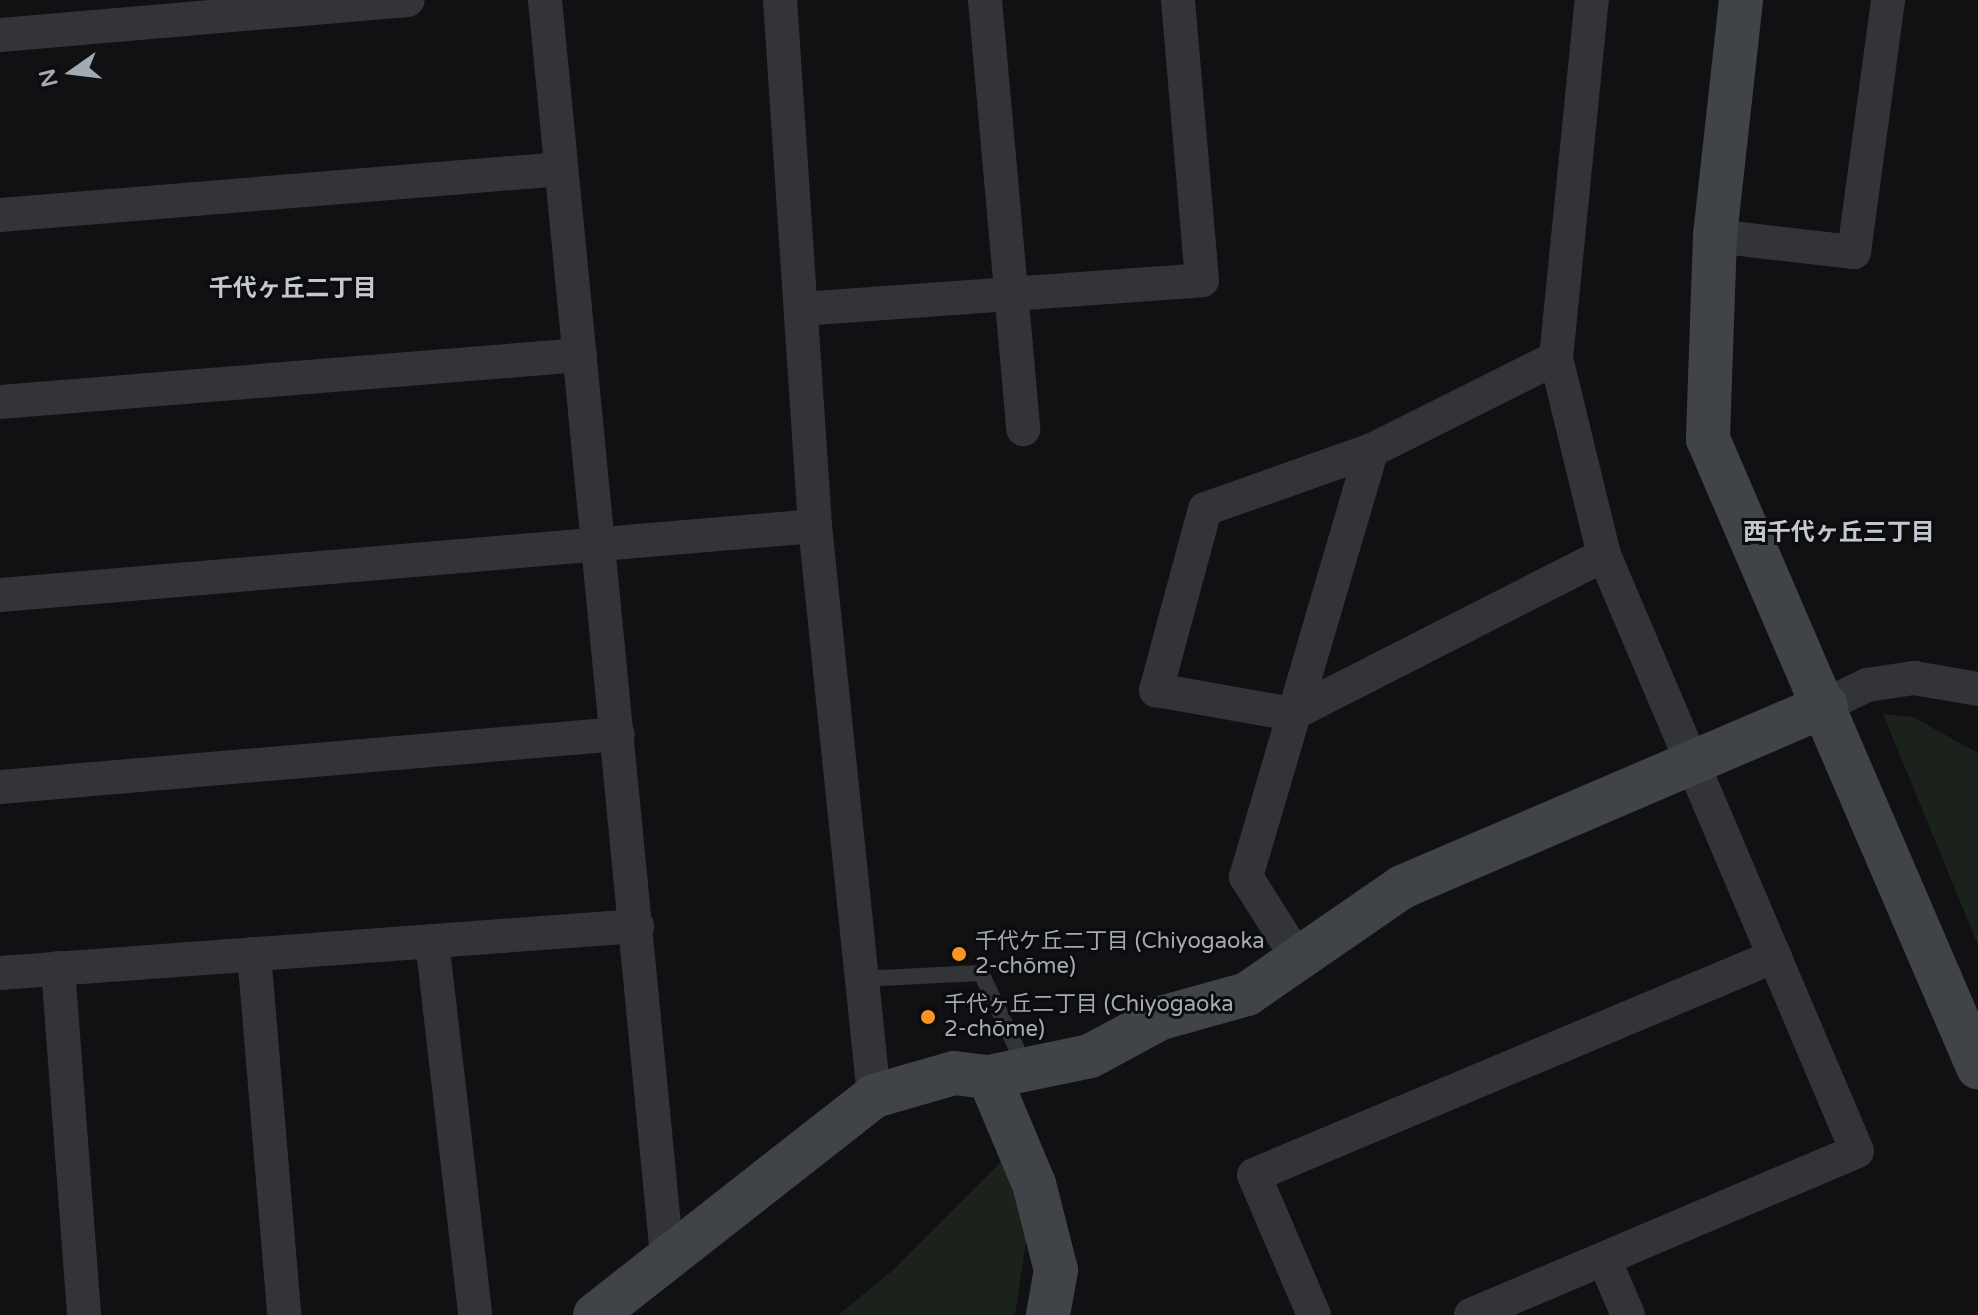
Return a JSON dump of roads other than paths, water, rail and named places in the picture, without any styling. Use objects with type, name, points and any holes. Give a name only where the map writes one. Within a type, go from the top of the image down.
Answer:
[{"type":"street","points":[[0,35],[408,0]]},
{"type":"street","points":[[545,0],[667,1255]]},
{"type":"street","points":[[780,0],[815,526],[859,979],[874,1096]]},
{"type":"street","points":[[985,0],[1023,429]]},
{"type":"street","points":[[801,309],[1202,280],[1178,0]]},
{"type":"street","points":[[1471,1315],[1857,1151],[1604,555],[1556,358],[1592,0]]},
{"type":"street","points":[[1741,0],[1715,236],[1708,439],[1826,705],[1978,1067]]},
{"type":"street","points":[[1715,236],[1854,252],[1888,0]]},
{"type":"street","points":[[0,215],[561,169]]},
{"type":"street","points":[[0,402],[580,355]]},
{"type":"street","points":[[1556,358],[1372,450],[1205,509],[1156,690],[1292,714],[1604,555]]},
{"type":"street","points":[[1300,962],[1246,877],[1372,450]]},
{"type":"street","points":[[0,595],[598,540],[815,526]]},
{"type":"street","points":[[595,1315],[667,1255],[874,1096],[954,1073],[1008,1074],[1090,1056],[1161,1018],[1247,994],[1300,962],[1402,887],[1694,764],[1867,685],[1914,678],[1978,689]]},
{"type":"street","points":[[0,787],[618,734]]},
{"type":"street","points":[[0,973],[637,926]]},
{"type":"street","points":[[432,941],[475,1315]]},
{"type":"street","points":[[254,954],[284,1315]]},
{"type":"street","points":[[1314,1315],[1254,1175],[1775,956]]},
{"type":"street","points":[[58,968],[84,1315]]},
{"type":"street","points":[[1008,1074],[1056,1270],[1048,1315]]},
{"type":"street","points":[[1604,1259],[1628,1315]]},
{"type":"lane","points":[[859,979],[981,973],[1008,1074]]},
{"type":"place","name":"千代ケ丘二丁目 (Chiyogaoka 2-chōme)","points":[[959,954]]},
{"type":"place","name":"千代ヶ丘二丁目 (Chiyogaoka 2-chōme)","points":[[928,1017]]},
{"type":"district","name":"千代ヶ丘二丁目","points":[[293,289]]},
{"type":"district","name":"西千代ヶ丘三丁目","points":[[1839,533]]}]
